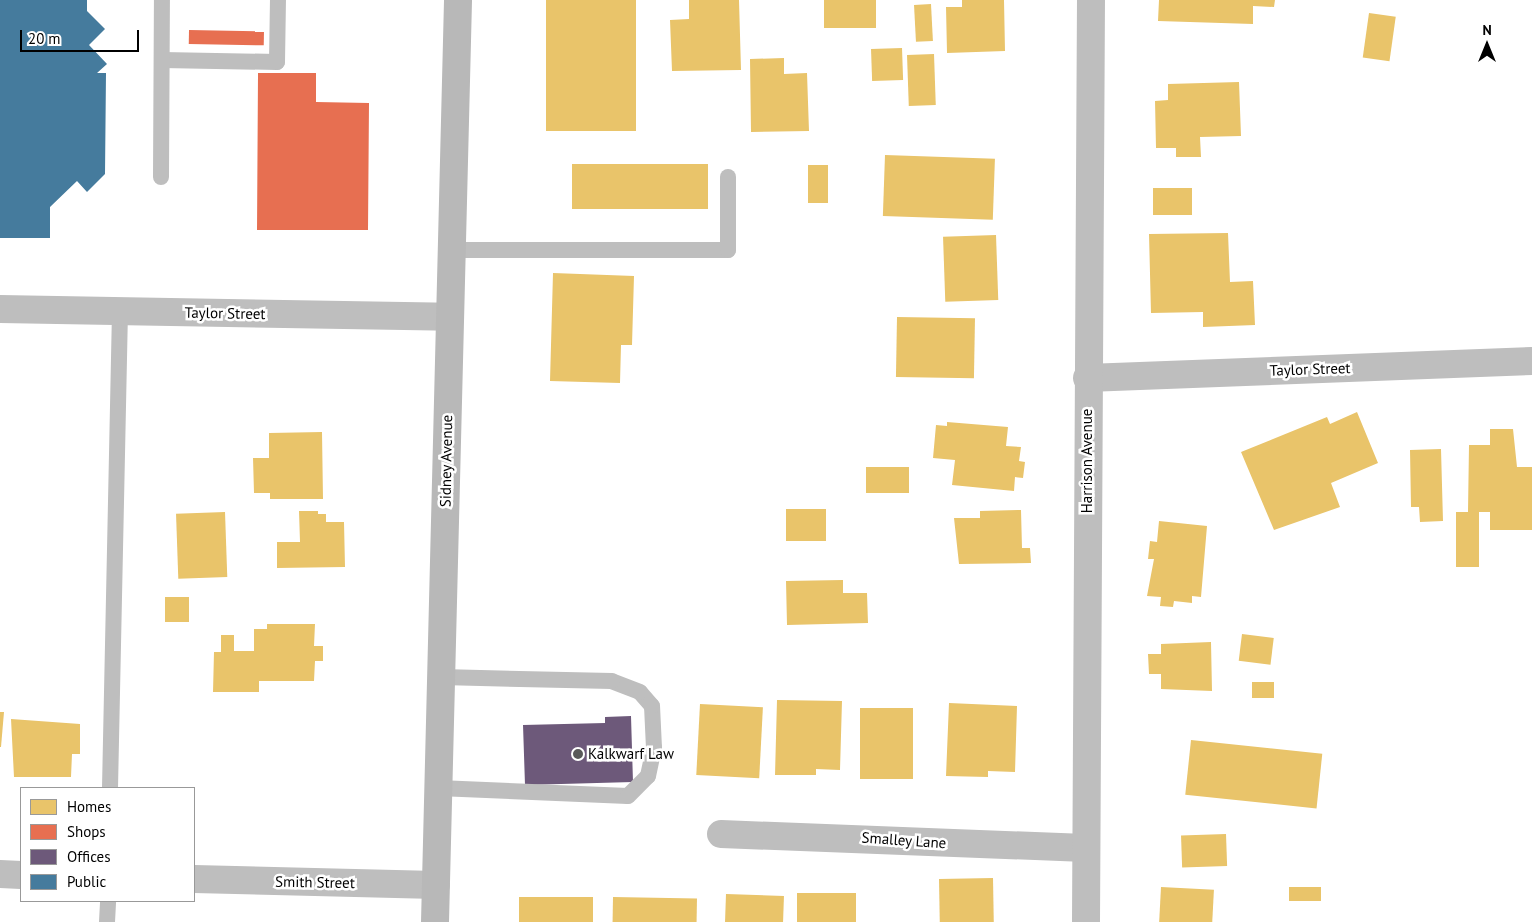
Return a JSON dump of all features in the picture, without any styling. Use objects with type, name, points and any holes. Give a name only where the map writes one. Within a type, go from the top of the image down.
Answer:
[{"type":"main road","name":"Sidney Avenue","points":[[435,922],[458,0]]},
{"type":"street","name":"Harrison Avenue","points":[[1086,922],[1091,0]]},
{"type":"street","name":"Taylor Street","points":[[0,309],[449,317]]},
{"type":"street","name":"Taylor Street","points":[[1088,378],[1532,361]]},
{"type":"street","name":"Smalley Lane","points":[[721,834],[1086,848]]},
{"type":"street","points":[[0,874],[20,875]]},
{"type":"street","name":"Smith Street","points":[[195,879],[436,885]]},
{"type":"lane","points":[[161,177],[162,0]]},
{"type":"lane","points":[[162,60],[277,62],[278,0]]},
{"type":"lane","points":[[451,250],[728,250],[728,177]]},
{"type":"lane","points":[[110,787],[120,312]]},
{"type":"lane","points":[[438,788],[628,796],[648,776],[654,748],[652,706],[640,692],[612,680],[441,676]]},
{"type":"lane","points":[[107,922],[108,902]]},
{"type":"building: Homes","points":[[546,0],[636,0],[636,131],[546,131]]},
{"type":"building: Homes","points":[[689,0],[739,0],[741,70],[672,71],[670,20],[689,19]]},
{"type":"building: Homes","points":[[824,0],[876,0],[876,28],[824,28]]},
{"type":"building: Homes","points":[[962,0],[1004,0],[1005,51],[947,53],[946,7],[962,7]]},
{"type":"building: Homes","points":[[1159,0],[1275,0],[1274,7],[1253,6],[1253,24],[1158,21]]},
{"type":"building: Homes","points":[[931,4],[933,41],[916,42],[914,5]]},
{"type":"building: Homes","points":[[1369,13],[1396,17],[1389,61],[1363,58]]},
{"type":"building: Homes","points":[[902,48],[903,80],[872,81],[871,49]]},
{"type":"building: Homes","points":[[934,54],[936,105],[909,106],[907,55]]},
{"type":"building: Homes","points":[[784,58],[784,74],[807,73],[809,131],[751,132],[750,59]]},
{"type":"building: Homes","points":[[1239,82],[1241,136],[1200,137],[1201,157],[1176,157],[1176,148],[1156,148],[1155,101],[1168,100],[1168,84]]},
{"type":"building: Homes","points":[[885,155],[995,159],[993,220],[883,216]]},
{"type":"building: Homes","points":[[572,164],[708,164],[708,209],[572,209]]},
{"type":"building: Homes","points":[[808,165],[828,165],[828,203],[808,203]]},
{"type":"building: Homes","points":[[1153,188],[1192,188],[1192,215],[1153,215]]},
{"type":"building: Homes","points":[[1228,233],[1230,282],[1253,281],[1255,325],[1203,327],[1203,312],[1151,313],[1149,234]]},
{"type":"building: Homes","points":[[996,235],[998,300],[945,302],[943,237]]},
{"type":"building: Homes","points":[[553,273],[634,276],[632,345],[621,345],[620,383],[550,381]]},
{"type":"building: Homes","points":[[897,317],[975,318],[974,378],[896,377]]},
{"type":"building: Homes","points":[[1357,412],[1378,463],[1331,483],[1340,507],[1274,530],[1241,452],[1327,417],[1330,424]]},
{"type":"building: Homes","points":[[947,422],[1008,427],[1006,446],[1021,447],[1019,461],[1025,462],[1023,478],[1015,477],[1014,491],[952,485],[955,460],[933,458],[936,425],[947,426]]},
{"type":"building: Homes","points":[[1490,429],[1513,429],[1517,467],[1532,467],[1532,530],[1490,530],[1490,512],[1479,512],[1479,567],[1456,567],[1456,512],[1468,512],[1469,445],[1490,445]]},
{"type":"building: Homes","points":[[322,432],[323,499],[270,499],[270,493],[254,493],[253,458],[269,458],[269,433]]},
{"type":"building: Homes","points":[[1441,449],[1443,521],[1420,522],[1419,507],[1411,507],[1410,450]]},
{"type":"building: Homes","points":[[866,467],[909,467],[909,493],[866,493]]},
{"type":"building: Homes","points":[[786,509],[826,509],[826,541],[786,541]]},
{"type":"building: Homes","points":[[1021,510],[1022,548],[1030,548],[1031,563],[959,564],[954,518],[980,518],[980,511]]},
{"type":"building: Homes","points":[[299,511],[318,511],[318,514],[326,514],[326,522],[344,522],[345,567],[277,568],[277,542],[300,542]]},
{"type":"building: Homes","points":[[225,512],[227,577],[178,579],[176,514]]},
{"type":"building: Homes","points":[[1159,521],[1207,526],[1201,597],[1192,596],[1192,603],[1174,601],[1173,607],[1160,606],[1161,597],[1147,596],[1154,559],[1148,559],[1150,541],[1157,542]]},
{"type":"building: Homes","points":[[843,580],[843,593],[867,593],[868,623],[787,625],[786,581]]},
{"type":"building: Homes","points":[[165,597],[189,597],[189,622],[165,622]]},
{"type":"building: Homes","points":[[267,624],[315,624],[314,646],[323,646],[323,661],[315,661],[314,681],[259,681],[259,692],[213,692],[214,652],[221,652],[221,635],[234,635],[234,651],[254,651],[254,629],[267,629]]},
{"type":"building: Homes","points":[[1242,634],[1274,638],[1270,665],[1239,661]]},
{"type":"building: Homes","points":[[1211,642],[1212,691],[1161,689],[1161,674],[1149,674],[1148,654],[1161,654],[1161,644]]},
{"type":"building: Homes","points":[[1252,682],[1274,682],[1274,698],[1252,698]]},
{"type":"building: Homes","points":[[777,700],[842,701],[840,770],[816,769],[816,775],[775,775]]},
{"type":"building: Homes","points":[[949,703],[1017,706],[1015,772],[988,771],[988,777],[946,776]]},
{"type":"building: Homes","points":[[700,704],[763,707],[759,778],[696,775]]},
{"type":"building: Homes","points":[[860,708],[913,708],[913,779],[860,779]]},
{"type":"building: Homes","points":[[0,712],[4,712],[1,747],[0,747]]},
{"type":"building: Homes","points":[[11,719],[80,724],[80,754],[72,754],[71,777],[14,777]]},
{"type":"building: Homes","points":[[1191,740],[1322,754],[1317,808],[1185,795]]},
{"type":"building: Homes","points":[[1226,834],[1227,866],[1182,868],[1181,836]]},
{"type":"building: Homes","points":[[993,878],[994,922],[940,922],[939,879]]},
{"type":"building: Homes","points":[[1161,887],[1214,890],[1212,922],[1159,922]]},
{"type":"building: Homes","points":[[1289,887],[1321,887],[1321,901],[1289,901]]},
{"type":"building: Homes","points":[[797,893],[856,893],[856,922],[797,922]]},
{"type":"building: Homes","points":[[726,894],[784,896],[783,922],[725,922]]},
{"type":"building: Homes","points":[[519,897],[593,897],[593,922],[519,922]]},
{"type":"building: Homes","points":[[613,897],[697,898],[697,922],[613,922]]},
{"type":"building: Shops","points":[[189,30],[264,31],[264,45],[189,44]]},
{"type":"building: Shops","points":[[258,73],[316,73],[316,102],[369,103],[368,230],[257,230]]},
{"type":"building: Offices","points":[[631,716],[633,782],[525,785],[523,725],[605,723],[605,717]]},
{"type":"building: Public","points":[[0,0],[87,0],[87,11],[105,29],[89,45],[107,64],[97,73],[106,73],[105,174],[87,192],[77,181],[50,207],[50,238],[0,238]]},
{"type":"place","name":"Kalkwarf Law","points":[[578,754]]}]
